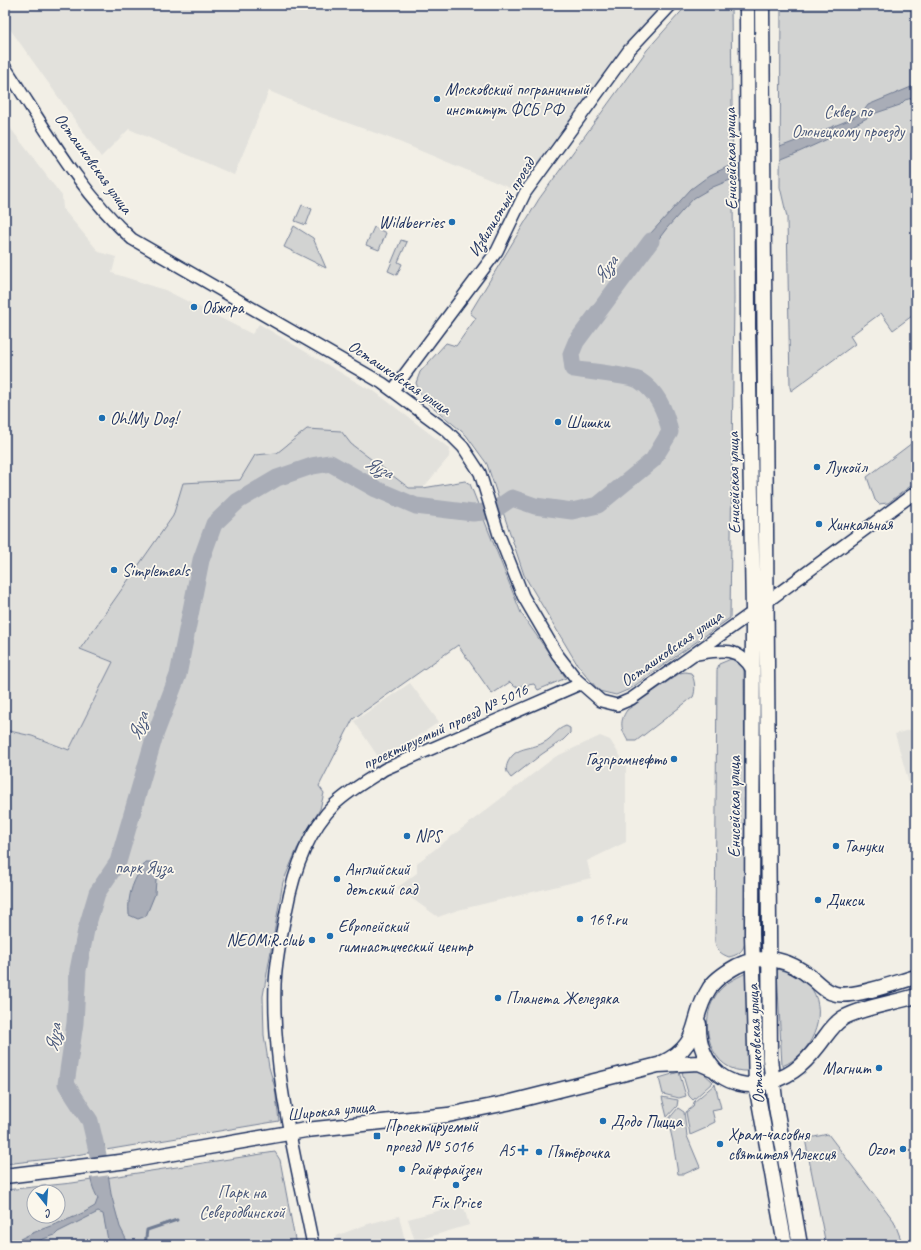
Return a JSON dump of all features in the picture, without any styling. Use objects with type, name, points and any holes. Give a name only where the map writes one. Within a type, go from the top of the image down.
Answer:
[{"type":"main road","name":"Енисейская улица","points":[[747,5],[749,200],[748,326],[753,612],[753,960]]},
{"type":"main road","name":"Енисейская улица","points":[[762,5],[768,600],[768,958]]},
{"type":"main road","points":[[752,732],[753,727],[761,724],[766,727],[767,732]]},
{"type":"main road","points":[[658,1065],[670,1060],[684,1049],[693,1036],[699,1013],[709,988],[737,966],[753,960],[768,958],[786,962],[801,970],[830,993],[837,994],[862,992],[916,977]]},
{"type":"main road","name":"Осташковская улица","points":[[768,958],[770,1059],[772,1082],[800,1245]]},
{"type":"main road","name":"Осташковская улица","points":[[753,960],[756,1085],[785,1245]]},
{"type":"main road","points":[[658,1065],[699,1063],[713,1069],[725,1078],[743,1085],[756,1085],[772,1082],[784,1078],[798,1068],[820,1045],[831,1029],[842,1019],[853,1014],[916,996]]},
{"type":"main road","points":[[699,1013],[700,1043],[705,1056],[713,1069]]},
{"type":"main road","name":"Широкая улица","points":[[5,1176],[128,1161],[289,1132],[448,1115],[521,1100],[658,1065]]},
{"type":"street","name":"Извилистый проезд","points":[[393,390],[497,251],[530,187],[629,50],[671,5]]},
{"type":"street","name":"Осташковская улица","points":[[5,67],[74,171],[101,208],[132,239],[393,390],[453,436],[473,460],[484,484],[499,535],[530,610],[560,658],[580,684],[601,702],[609,704],[622,703],[753,612],[916,492]]},
{"type":"street","points":[[753,612],[759,611],[765,615],[768,622]]},
{"type":"street","points":[[694,654],[714,651],[732,652],[740,655],[747,661],[752,670]]},
{"type":"street","name":"проектируемый проезд № 5016","points":[[313,1245],[282,1094],[276,1037],[275,984],[281,939],[290,890],[304,849],[322,820],[335,804],[358,786],[385,769],[580,684]]},
{"type":"shaded area","name":"Московский пограничный институт ФСБ РФ","points":[[5,5],[663,5],[620,51],[540,164],[535,167],[517,191],[392,139],[323,114],[269,91],[234,175],[129,129],[101,157],[5,22]]},
{"type":"shaded area","points":[[916,85],[916,97],[905,100],[900,105],[876,113],[832,137],[799,152],[713,187],[694,198],[667,228],[641,262],[635,258],[633,254],[640,245],[691,189],[710,175],[849,120],[863,112],[868,105]]},
{"type":"shaded area","points":[[5,121],[62,196],[63,209],[99,252],[116,257],[112,273],[165,290],[252,334],[259,324],[368,389],[370,388],[450,449],[449,457],[423,488],[407,488],[351,444],[80,649],[113,662],[69,750],[32,736],[5,730]]},
{"type":"shaded area","points":[[410,683],[439,722],[381,761],[354,721]]},
{"type":"shaded area","points":[[916,728],[916,808],[895,734]]},
{"type":"shaded area","points":[[600,736],[610,740],[626,765],[626,842],[587,861],[591,878],[458,910],[438,917],[397,888],[417,873],[417,863],[555,757]]},
{"type":"shaded area","points":[[146,862],[151,862],[157,866],[155,894],[146,916],[138,919],[129,915],[129,900],[135,880]]},
{"type":"shaded area","points":[[93,1133],[104,1144],[111,1194],[120,1227],[129,1245],[109,1245],[103,1214],[98,1212],[58,1232],[55,1235],[26,1245],[10,1245],[31,1234],[57,1224],[66,1224],[66,1220],[95,1206],[98,1198],[92,1184],[88,1157]]},
{"type":"shaded area","points":[[463,1204],[469,1225],[415,1241],[408,1219]]},
{"type":"shaded area","points":[[399,1216],[406,1245],[338,1245],[336,1236],[368,1224]]},
{"type":"green space","points":[[687,5],[731,5],[734,299],[730,618],[630,689],[616,695],[599,691],[577,664],[524,575],[487,464],[466,435],[422,398],[416,383],[420,372],[446,343],[456,346],[476,318],[470,313],[539,199],[647,50]]},
{"type":"green space","name":"Сквер по Олонецкому проезду","points":[[781,5],[916,5],[916,313],[893,330],[881,313],[850,336],[855,344],[791,391],[787,217],[780,187]]},
{"type":"green space","points":[[302,205],[312,209],[306,225],[295,221]]},
{"type":"green space","points":[[294,226],[313,238],[326,268],[284,247]]},
{"type":"green space","points":[[374,227],[386,233],[379,250],[366,245]]},
{"type":"green space","points":[[401,240],[407,242],[398,262],[402,264],[397,275],[388,271]]},
{"type":"green space","name":"парк Яуза","points":[[307,429],[341,431],[351,444],[409,488],[423,488],[465,481],[470,484],[521,613],[566,678],[538,690],[534,684],[515,687],[510,682],[492,694],[458,645],[353,719],[319,786],[324,793],[320,809],[297,849],[283,882],[263,996],[264,1035],[269,1067],[275,1088],[279,1121],[58,1158],[5,1164],[5,730],[32,736],[69,750],[113,662],[80,649],[173,516],[183,483],[240,480],[255,455],[277,453]]},
{"type":"green space","points":[[916,440],[916,482],[888,503],[879,504],[875,500],[867,477]]},
{"type":"green space","points":[[731,659],[737,659],[742,663],[744,670],[746,934],[744,946],[740,952],[729,957],[720,952],[715,942],[717,670],[719,664]]},
{"type":"green space","points":[[680,673],[691,673],[695,685],[693,697],[636,741],[628,741],[622,726],[624,714],[627,710]]},
{"type":"green space","points":[[566,726],[570,728],[570,733],[563,740],[511,778],[506,767],[511,757],[515,753],[543,743],[559,729]]},
{"type":"green space","points":[[777,969],[796,976],[809,985],[817,1000],[818,1011],[814,1034],[808,1044],[801,1054],[782,1066]]},
{"type":"green space","points":[[746,973],[749,1071],[736,1070],[725,1064],[716,1056],[711,1045],[708,1032],[710,1006],[716,995],[725,985]]},
{"type":"green space","points":[[694,1069],[700,1070],[713,1082],[693,1100],[689,1096],[682,1072]]},
{"type":"green space","points":[[679,1072],[686,1096],[679,1098],[663,1094],[659,1078]]},
{"type":"green space","points":[[715,1084],[721,1108],[712,1110],[715,1122],[690,1135],[686,1112],[693,1107],[694,1102]]},
{"type":"green space","points":[[662,1097],[678,1100],[677,1106],[667,1117]]},
{"type":"green space","points":[[678,1108],[684,1112],[687,1136],[700,1167],[684,1174],[678,1174],[668,1120]]},
{"type":"green space","points":[[828,1134],[894,1221],[903,1245],[826,1245],[805,1139]]},
{"type":"green space","name":"Парк на Северодвинской","points":[[275,1152],[280,1160],[296,1245],[5,1245],[5,1190],[26,1188],[26,1224],[66,1224],[66,1184],[62,1184]]},
{"type":"pier","points":[[780,144],[780,162],[733,182],[733,162]]},
{"type":"pier","points":[[107,1149],[111,1175],[88,1178],[87,1153]]},
{"type":"waterway","name":"Яуза","points":[[98,1155],[90,1121],[66,1084],[75,1023],[78,970],[86,930],[97,893],[118,862],[155,735],[178,675],[201,560],[214,524],[238,501],[277,478],[312,466],[330,463],[376,489],[416,506],[473,513],[493,511],[512,498],[535,506],[572,511],[598,505],[653,460],[670,432],[660,403],[651,391],[640,381],[628,377],[573,369],[571,354],[576,342],[651,241]]},
{"type":"waterway","points":[[145,1245],[147,1230],[177,1220]]},
{"type":"place","name":"Московский пограничный институт ФСБ РФ","points":[[437,99]]},
{"type":"place","name":"Wildberries","points":[[452,222]]},
{"type":"place","name":"Обжора","points":[[194,307]]},
{"type":"place","name":"Oh!My Dog!","points":[[102,418]]},
{"type":"place","name":"Шишки","points":[[558,422]]},
{"type":"place","name":"Лукойл","points":[[817,467]]},
{"type":"place","name":"Хинкальная","points":[[819,524]]},
{"type":"place","name":"Simplemeals","points":[[114,570]]},
{"type":"place","name":"Газпромнефть","points":[[674,759]]},
{"type":"place","name":"NPS","points":[[407,836]]},
{"type":"place","name":"Тануки","points":[[836,846]]},
{"type":"place","name":"Английский детский сад","points":[[337,879]]},
{"type":"place","name":"Дикси","points":[[818,900]]},
{"type":"place","name":"169.ru","points":[[580,919]]},
{"type":"place","name":"Европейский гимнастический центр","points":[[330,936]]},
{"type":"place","name":"NEOMiR.club","points":[[312,940]]},
{"type":"place","name":"Планета Железяка","points":[[498,998]]},
{"type":"place","name":"Магнит","points":[[879,1068]]},
{"type":"place","name":"Додо Пицца","points":[[603,1121]]},
{"type":"place","name":"Проектируемый проезд № 5016","points":[[377,1136]]},
{"type":"place","name":"Храм-часовня святителя Алексия","points":[[720,1144]]},
{"type":"place","name":"Ozon","points":[[903,1149]]},
{"type":"place","name":"А5","points":[[523,1150]]},
{"type":"place","name":"Пятёрочка","points":[[539,1152]]},
{"type":"place","name":"Райффайзен","points":[[402,1169]]},
{"type":"place","name":"Fix Price","points":[[456,1185]]}]
